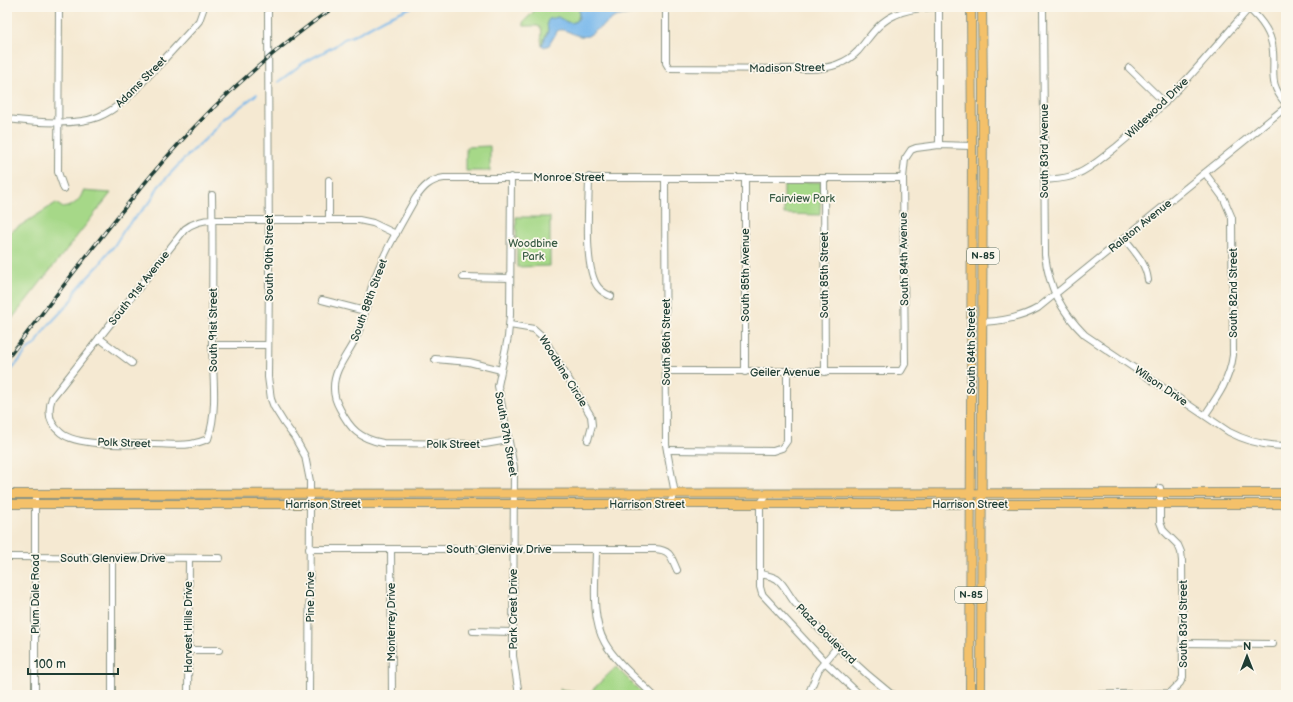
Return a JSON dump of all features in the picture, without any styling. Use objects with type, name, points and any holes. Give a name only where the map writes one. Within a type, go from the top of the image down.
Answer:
[{"type":"main road","name":"South 84th Street","points":[[970,695],[972,256],[971,7]]},
{"type":"main road","name":"South 84th Street","points":[[981,695],[983,504],[982,7]]},
{"type":"main road","points":[[972,256],[976,270],[977,313],[978,317],[983,322]]},
{"type":"main road","name":"Harrison Street","points":[[7,494],[310,499],[514,499],[675,494],[983,494],[1161,491],[1286,493]]},
{"type":"main road","name":"Harrison Street","points":[[7,504],[310,499]]},
{"type":"main road","name":"Harrison Street","points":[[514,499],[669,504],[1286,504]]},
{"type":"street","points":[[59,7],[58,172],[64,189]]},
{"type":"street","name":"Adams Street","points":[[7,119],[58,122],[78,121],[91,119],[104,114],[118,106],[192,29],[199,20],[204,7]]},
{"type":"street","name":"South 90th Street","points":[[268,7],[268,377],[271,399],[278,415],[295,438],[305,456],[309,473],[310,499]]},
{"type":"street","name":"Madison Street","points":[[666,7],[666,64],[667,67],[673,69],[826,68],[840,64],[852,56],[876,28],[893,16],[911,9],[939,7],[982,7]]},
{"type":"street","points":[[939,7],[939,146],[972,146]]},
{"type":"street","name":"South 83rd Avenue","points":[[1043,7],[1045,255],[1050,282],[1055,294]]},
{"type":"street","points":[[1249,8],[1262,22],[1270,35],[1273,50],[1272,78],[1277,92],[1286,106]]},
{"type":"street","name":"Wildewood Drive","points":[[1044,180],[1067,177],[1085,170],[1125,140],[1165,103],[1249,8]]},
{"type":"street","points":[[1130,68],[1165,103]]},
{"type":"street","name":"Ralston Avenue","points":[[983,322],[1006,320],[1030,312],[1055,294],[1286,106]]},
{"type":"street","name":"South 84th Avenue","points":[[903,369],[905,364],[904,163],[911,150],[920,146],[939,146]]},
{"type":"street","name":"South 82nd Street","points":[[1204,415],[1223,387],[1228,376],[1233,355],[1232,218],[1224,199],[1205,173]]},
{"type":"street","name":"South 87th Street","points":[[511,177],[510,325],[500,370],[498,391],[514,467],[514,499]]},
{"type":"street","points":[[588,177],[588,249],[590,263],[597,286],[602,292],[611,296]]},
{"type":"street","name":"Monroe Street","points":[[396,234],[421,190],[431,181],[444,178],[903,178]]},
{"type":"street","name":"South 86th Street","points":[[665,178],[667,450],[675,494]]},
{"type":"street","name":"South 85th Avenue","points":[[744,178],[745,372]]},
{"type":"street","name":"South 85th Street","points":[[824,178],[824,372]]},
{"type":"street","points":[[329,180],[329,220]]},
{"type":"street","name":"South 91st Street","points":[[208,439],[213,419],[212,196]]},
{"type":"street","points":[[268,219],[364,221],[396,234]]},
{"type":"street","name":"South 91st Avenue","points":[[50,417],[49,409],[52,398],[185,229],[196,222],[204,220],[268,219]]},
{"type":"street","name":"South 88th Street","points":[[374,442],[357,433],[347,422],[336,401],[334,389],[336,374],[358,334],[373,283],[396,234]]},
{"type":"street","points":[[1124,238],[1144,265],[1148,280]]},
{"type":"street","points":[[463,278],[510,278]]},
{"type":"street","name":"Wilson Drive","points":[[1055,294],[1064,312],[1085,335],[1229,432],[1248,441],[1268,446],[1286,446]]},
{"type":"street","points":[[322,300],[365,311]]},
{"type":"street","name":"Woodbine Circle","points":[[510,325],[534,329],[543,336],[591,416],[592,425],[588,440]]},
{"type":"street","points":[[99,338],[132,363]]},
{"type":"street","points":[[212,346],[268,345]]},
{"type":"street","points":[[435,359],[469,362],[500,370]]},
{"type":"street","name":"Geiler Avenue","points":[[666,371],[897,372],[903,369]]},
{"type":"street","points":[[667,450],[779,450],[784,446],[786,441],[787,372]]},
{"type":"street","name":"Polk Street","points":[[50,417],[54,427],[63,435],[85,441],[105,444],[184,444],[196,443],[208,439]]},
{"type":"street","name":"Polk Street","points":[[374,442],[478,444],[508,440]]},
{"type":"street","name":"South 83rd Street","points":[[1076,695],[1170,693],[1180,683],[1183,677],[1181,552],[1178,545],[1162,527],[1160,522],[1161,491]]},
{"type":"street","name":"Plum Dale Road","points":[[34,695],[35,494]]},
{"type":"street","points":[[669,504],[675,494]]},
{"type":"street","points":[[767,494],[760,504],[760,587],[764,597],[825,662],[860,695]]},
{"type":"street","name":"Pine Drive","points":[[309,695],[310,499]]},
{"type":"street","name":"Park Crest Drive","points":[[514,499],[513,656],[519,695]]},
{"type":"street","name":"South Glenview Drive","points":[[309,549],[661,550],[670,554],[677,570]]},
{"type":"street","name":"Monterrey Drive","points":[[391,549],[392,695]]},
{"type":"street","points":[[596,549],[596,609],[600,632],[604,642],[612,653],[653,695]]},
{"type":"street","name":"South Glenview Drive","points":[[7,557],[220,558]]},
{"type":"street","points":[[112,558],[112,695]]},
{"type":"street","name":"Harvest Hills Drive","points":[[188,695],[189,558]]},
{"type":"street","name":"Plaza Boulevard","points":[[760,574],[773,577],[779,581],[795,603],[871,678],[892,695]]},
{"type":"street","points":[[473,631],[513,632]]},
{"type":"street","points":[[1183,643],[1273,644]]},
{"type":"street","points":[[808,695],[815,677],[838,646]]},
{"type":"street","points":[[188,650],[219,650]]},
{"type":"green space","points":[[535,7],[579,7],[579,14],[574,23],[558,17],[547,22],[548,30],[542,45],[541,28],[538,26],[524,26],[523,23],[533,12]]},
{"type":"green space","points":[[490,146],[490,171],[466,171],[466,147]]},
{"type":"green space","name":"Fairview Park","points":[[784,182],[821,182],[820,215],[784,214]]},
{"type":"green space","points":[[83,191],[111,193],[7,325],[7,234],[56,203],[63,208],[70,206],[80,198]]},
{"type":"green space","name":"Woodbine Park","points":[[516,217],[550,217],[550,266],[517,267]]},
{"type":"green space","points":[[616,667],[644,695],[561,695],[560,689],[588,694]]},
{"type":"water","points":[[579,7],[646,7],[640,12],[615,17],[588,36],[584,37],[558,30],[549,45],[544,47],[542,45],[548,31],[547,22],[549,19],[558,17],[571,23],[574,22],[579,18]]},
{"type":"waterway","points":[[278,82],[303,63],[335,46],[344,39],[412,7]]},
{"type":"waterway","points":[[7,376],[29,348],[36,344],[44,330],[73,299],[76,290],[101,263],[126,227],[151,201],[158,187],[183,160],[218,127],[223,120],[257,94]]},
{"type":"railway","points":[[7,359],[124,208],[184,138],[245,78],[289,41],[334,7]]}]
